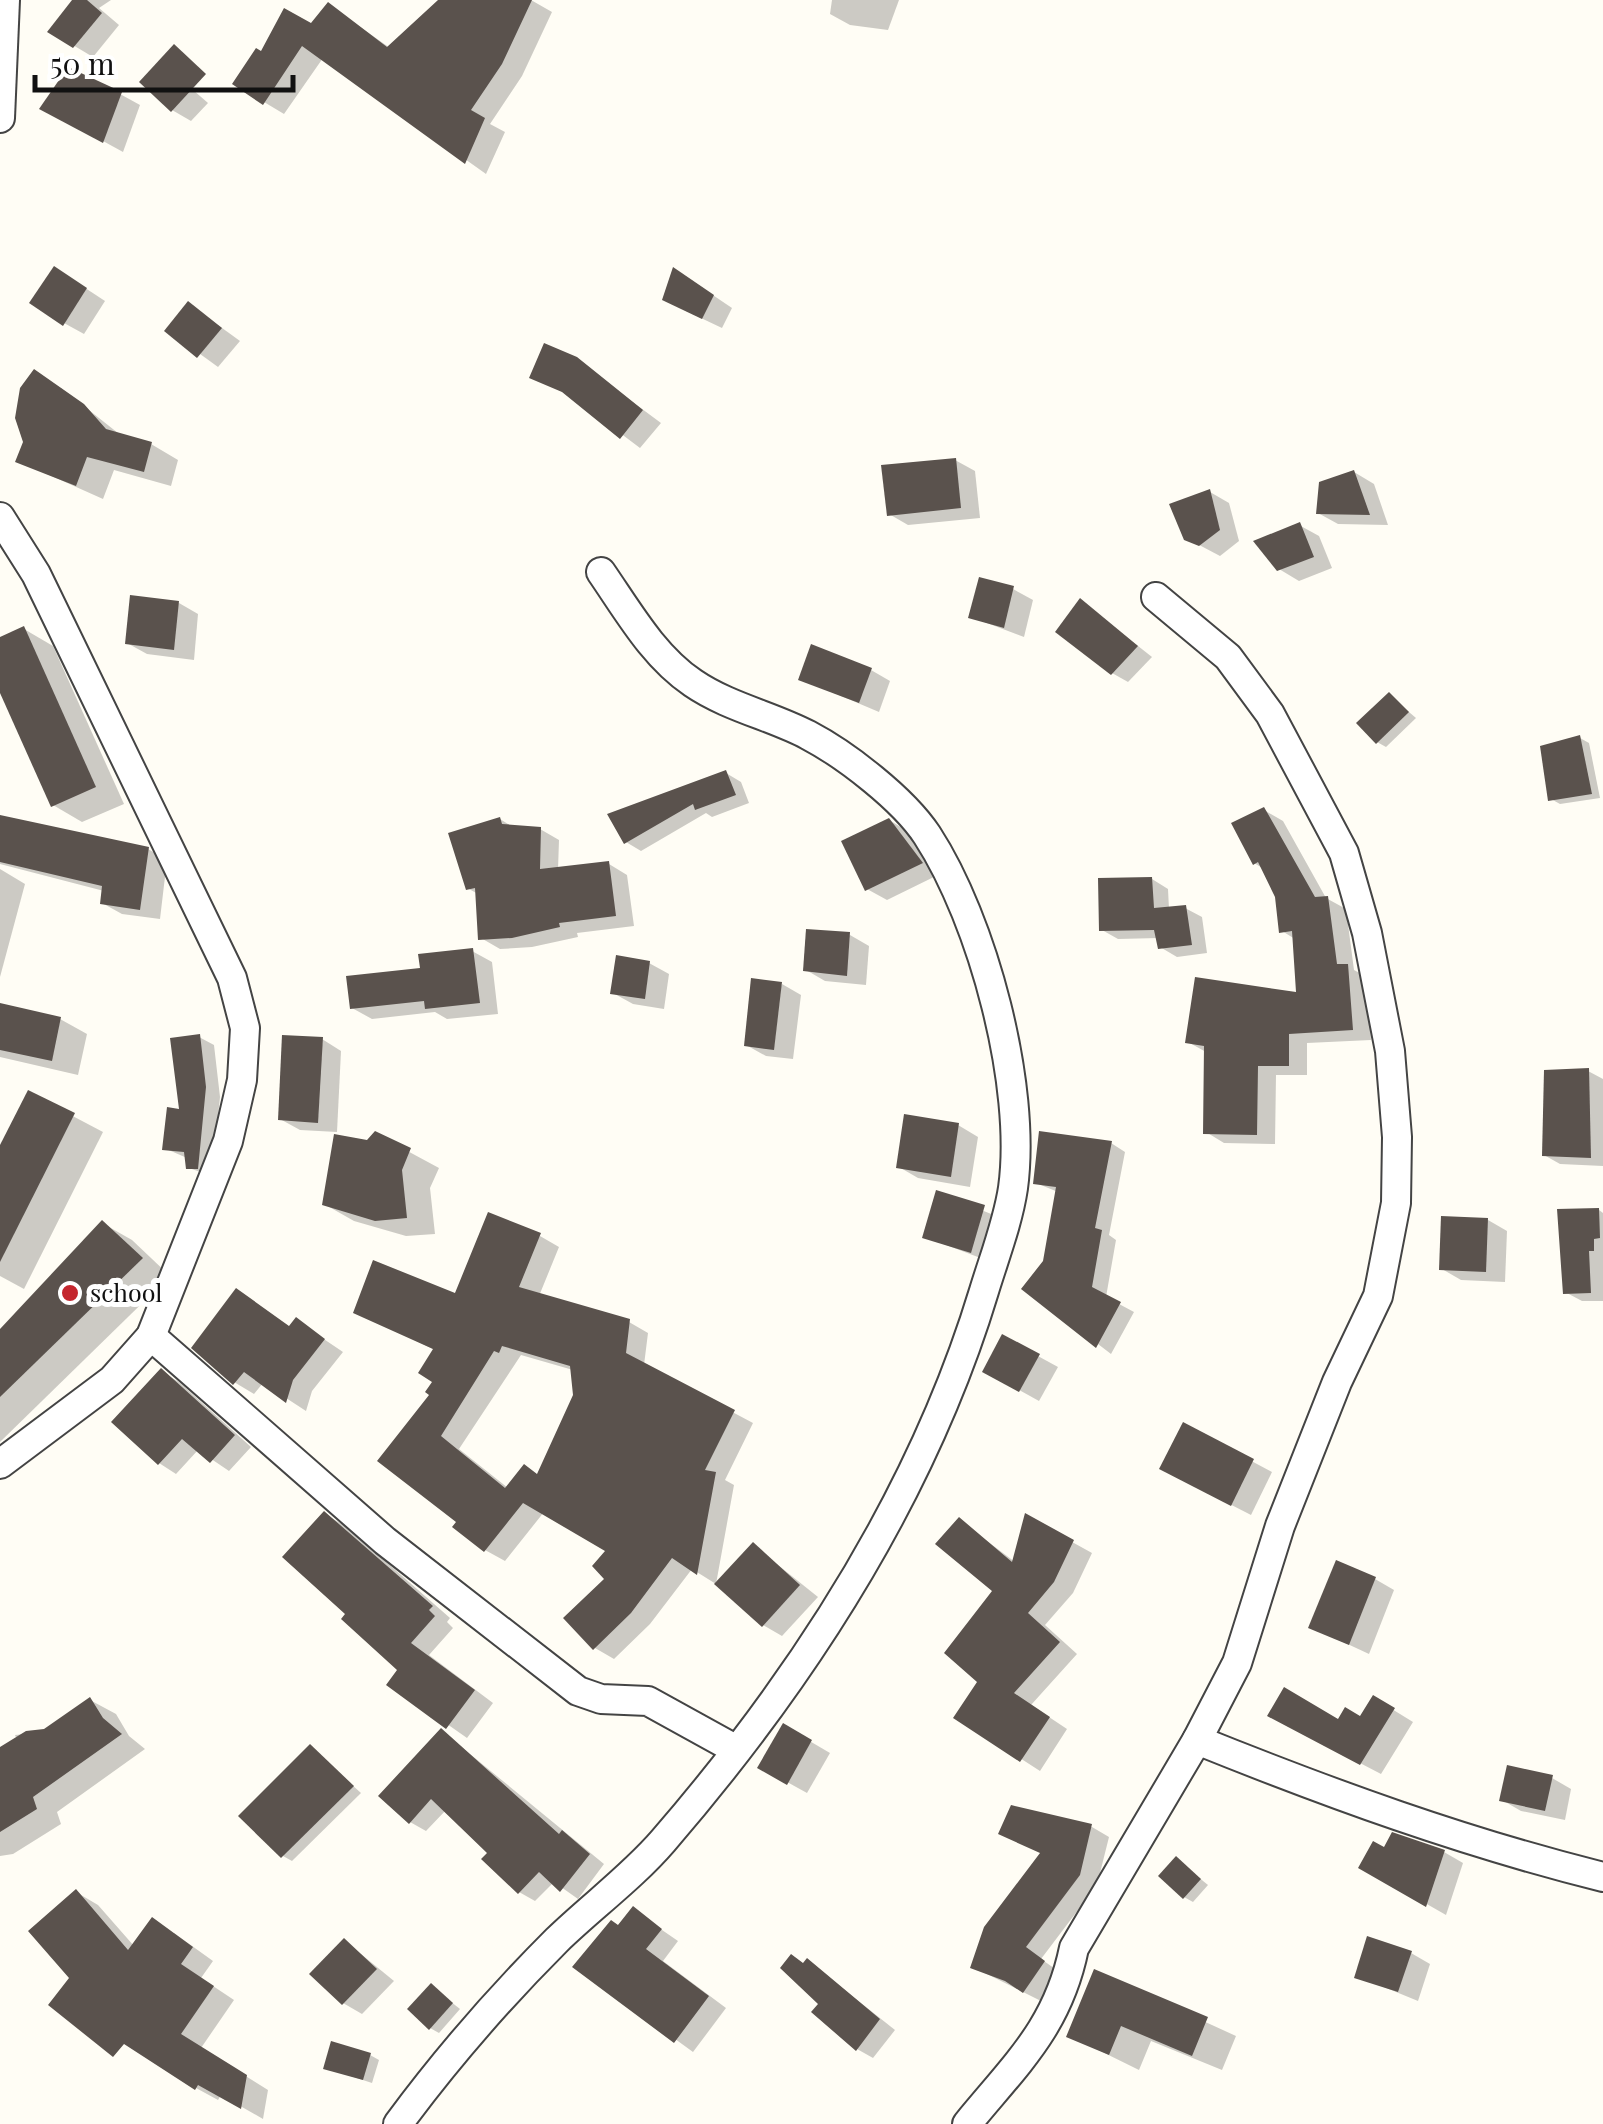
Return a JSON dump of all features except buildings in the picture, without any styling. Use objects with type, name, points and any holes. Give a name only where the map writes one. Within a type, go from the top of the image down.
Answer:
[{"type":"street","points":[[0,118],[5,0]]},
{"type":"street","points":[[0,517],[36,574],[232,978],[245,1028],[242,1080],[228,1141],[151,1336],[112,1380],[0,1464]]},
{"type":"street","points":[[398,2124],[436,2072],[504,1996],[660,1844],[735,1749],[882,1539],[930,1442],[974,1324],[1013,1188],[1016,1087],[999,1016],[968,922],[926,833],[869,776],[810,736],[698,687],[669,666],[601,572]]},
{"type":"street","points":[[967,2124],[1052,2020],[1066,1987],[1074,1948],[1197,1740],[1237,1663],[1280,1526],[1337,1382],[1378,1296],[1396,1203],[1397,1137],[1390,1051],[1367,932],[1344,853],[1270,714],[1228,657],[1156,597]]},
{"type":"street","points":[[151,1336],[385,1541],[578,1691],[601,1699],[648,1700],[735,1749]]},
{"type":"street","points":[[1197,1740],[1326,1792],[1485,1848],[1603,1877]]},
{"type":"place","name":"school","points":[[70,1293]]}]
